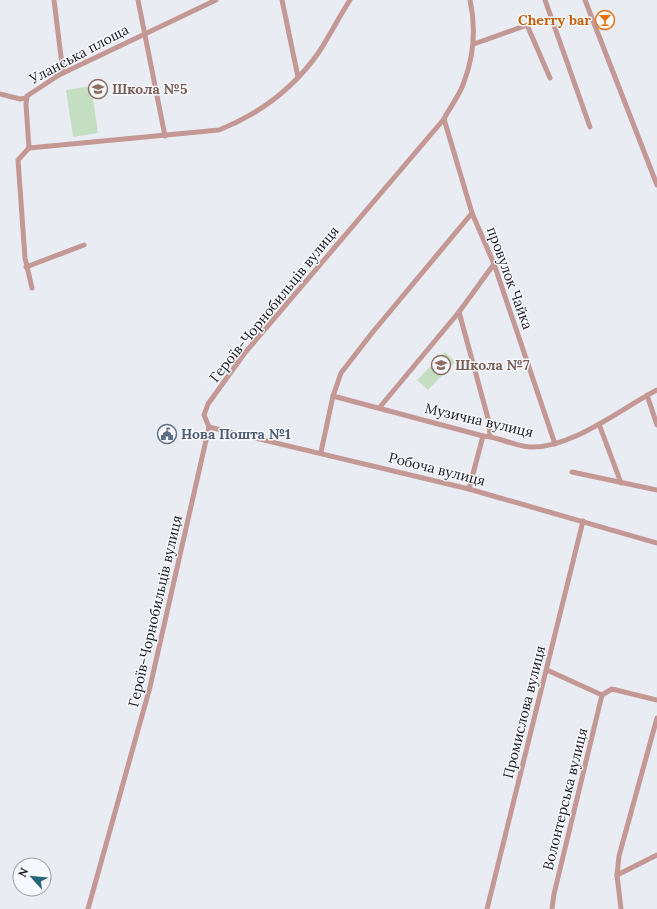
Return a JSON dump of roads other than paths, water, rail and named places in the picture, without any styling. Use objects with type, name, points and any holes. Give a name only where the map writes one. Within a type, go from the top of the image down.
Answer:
[{"type":"street","points":[[54,0],[63,73]]},
{"type":"street","points":[[138,0],[145,33],[216,0]]},
{"type":"street","points":[[282,0],[298,77]]},
{"type":"street","points":[[32,288],[26,267],[18,160],[29,148],[219,130],[237,123],[270,104],[298,77],[318,54],[350,0]]},
{"type":"street","name":"Героїв-Чорнобильців вулиця","points":[[88,909],[150,687],[209,427],[204,415],[208,404],[244,354],[444,120],[464,82],[474,44],[474,18],[470,0]]},
{"type":"street","points":[[545,0],[590,127]]},
{"type":"street","points":[[585,0],[657,185]]},
{"type":"street","points":[[474,44],[527,25],[550,78]]},
{"type":"street","name":"Уланська площа","points":[[29,148],[27,98],[32,91],[63,73],[145,33],[165,136]]},
{"type":"street","points":[[0,94],[20,99],[27,98]]},
{"type":"street","name":"провулок Чайка","points":[[444,120],[472,213],[494,264],[555,444]]},
{"type":"street","points":[[321,452],[333,396],[341,373],[358,350],[472,213]]},
{"type":"street","points":[[26,267],[84,245]]},
{"type":"street","points":[[380,407],[459,312],[494,264]]},
{"type":"street","points":[[459,312],[489,422],[490,436]]},
{"type":"street","name":"Музична вулиця","points":[[333,396],[530,447],[555,444],[599,424],[657,390]]},
{"type":"street","points":[[647,395],[657,425]]},
{"type":"street","points":[[599,424],[621,483]]},
{"type":"street","name":"Робоча вулиця","points":[[209,427],[321,452],[470,489],[657,543]]},
{"type":"street","points":[[470,489],[483,436]]},
{"type":"street","points":[[572,472],[657,490]]},
{"type":"street","name":"Промислова вулиця","points":[[487,909],[547,670],[582,521]]},
{"type":"street","points":[[547,670],[602,695],[612,689],[657,700]]},
{"type":"street","name":"Волонтерська вулиця","points":[[552,909],[554,894],[602,695]]},
{"type":"street","points":[[621,909],[617,875],[619,856],[657,718]]},
{"type":"street","points":[[617,875],[657,855]]},
{"type":"place","name":"Cherry bar","points":[[605,20]]},
{"type":"place","name":"Школа №5","points":[[98,89]]},
{"type":"place","name":"Школа №7","points":[[441,365]]},
{"type":"place","name":"Нова Пошта №1","points":[[167,434]]}]
